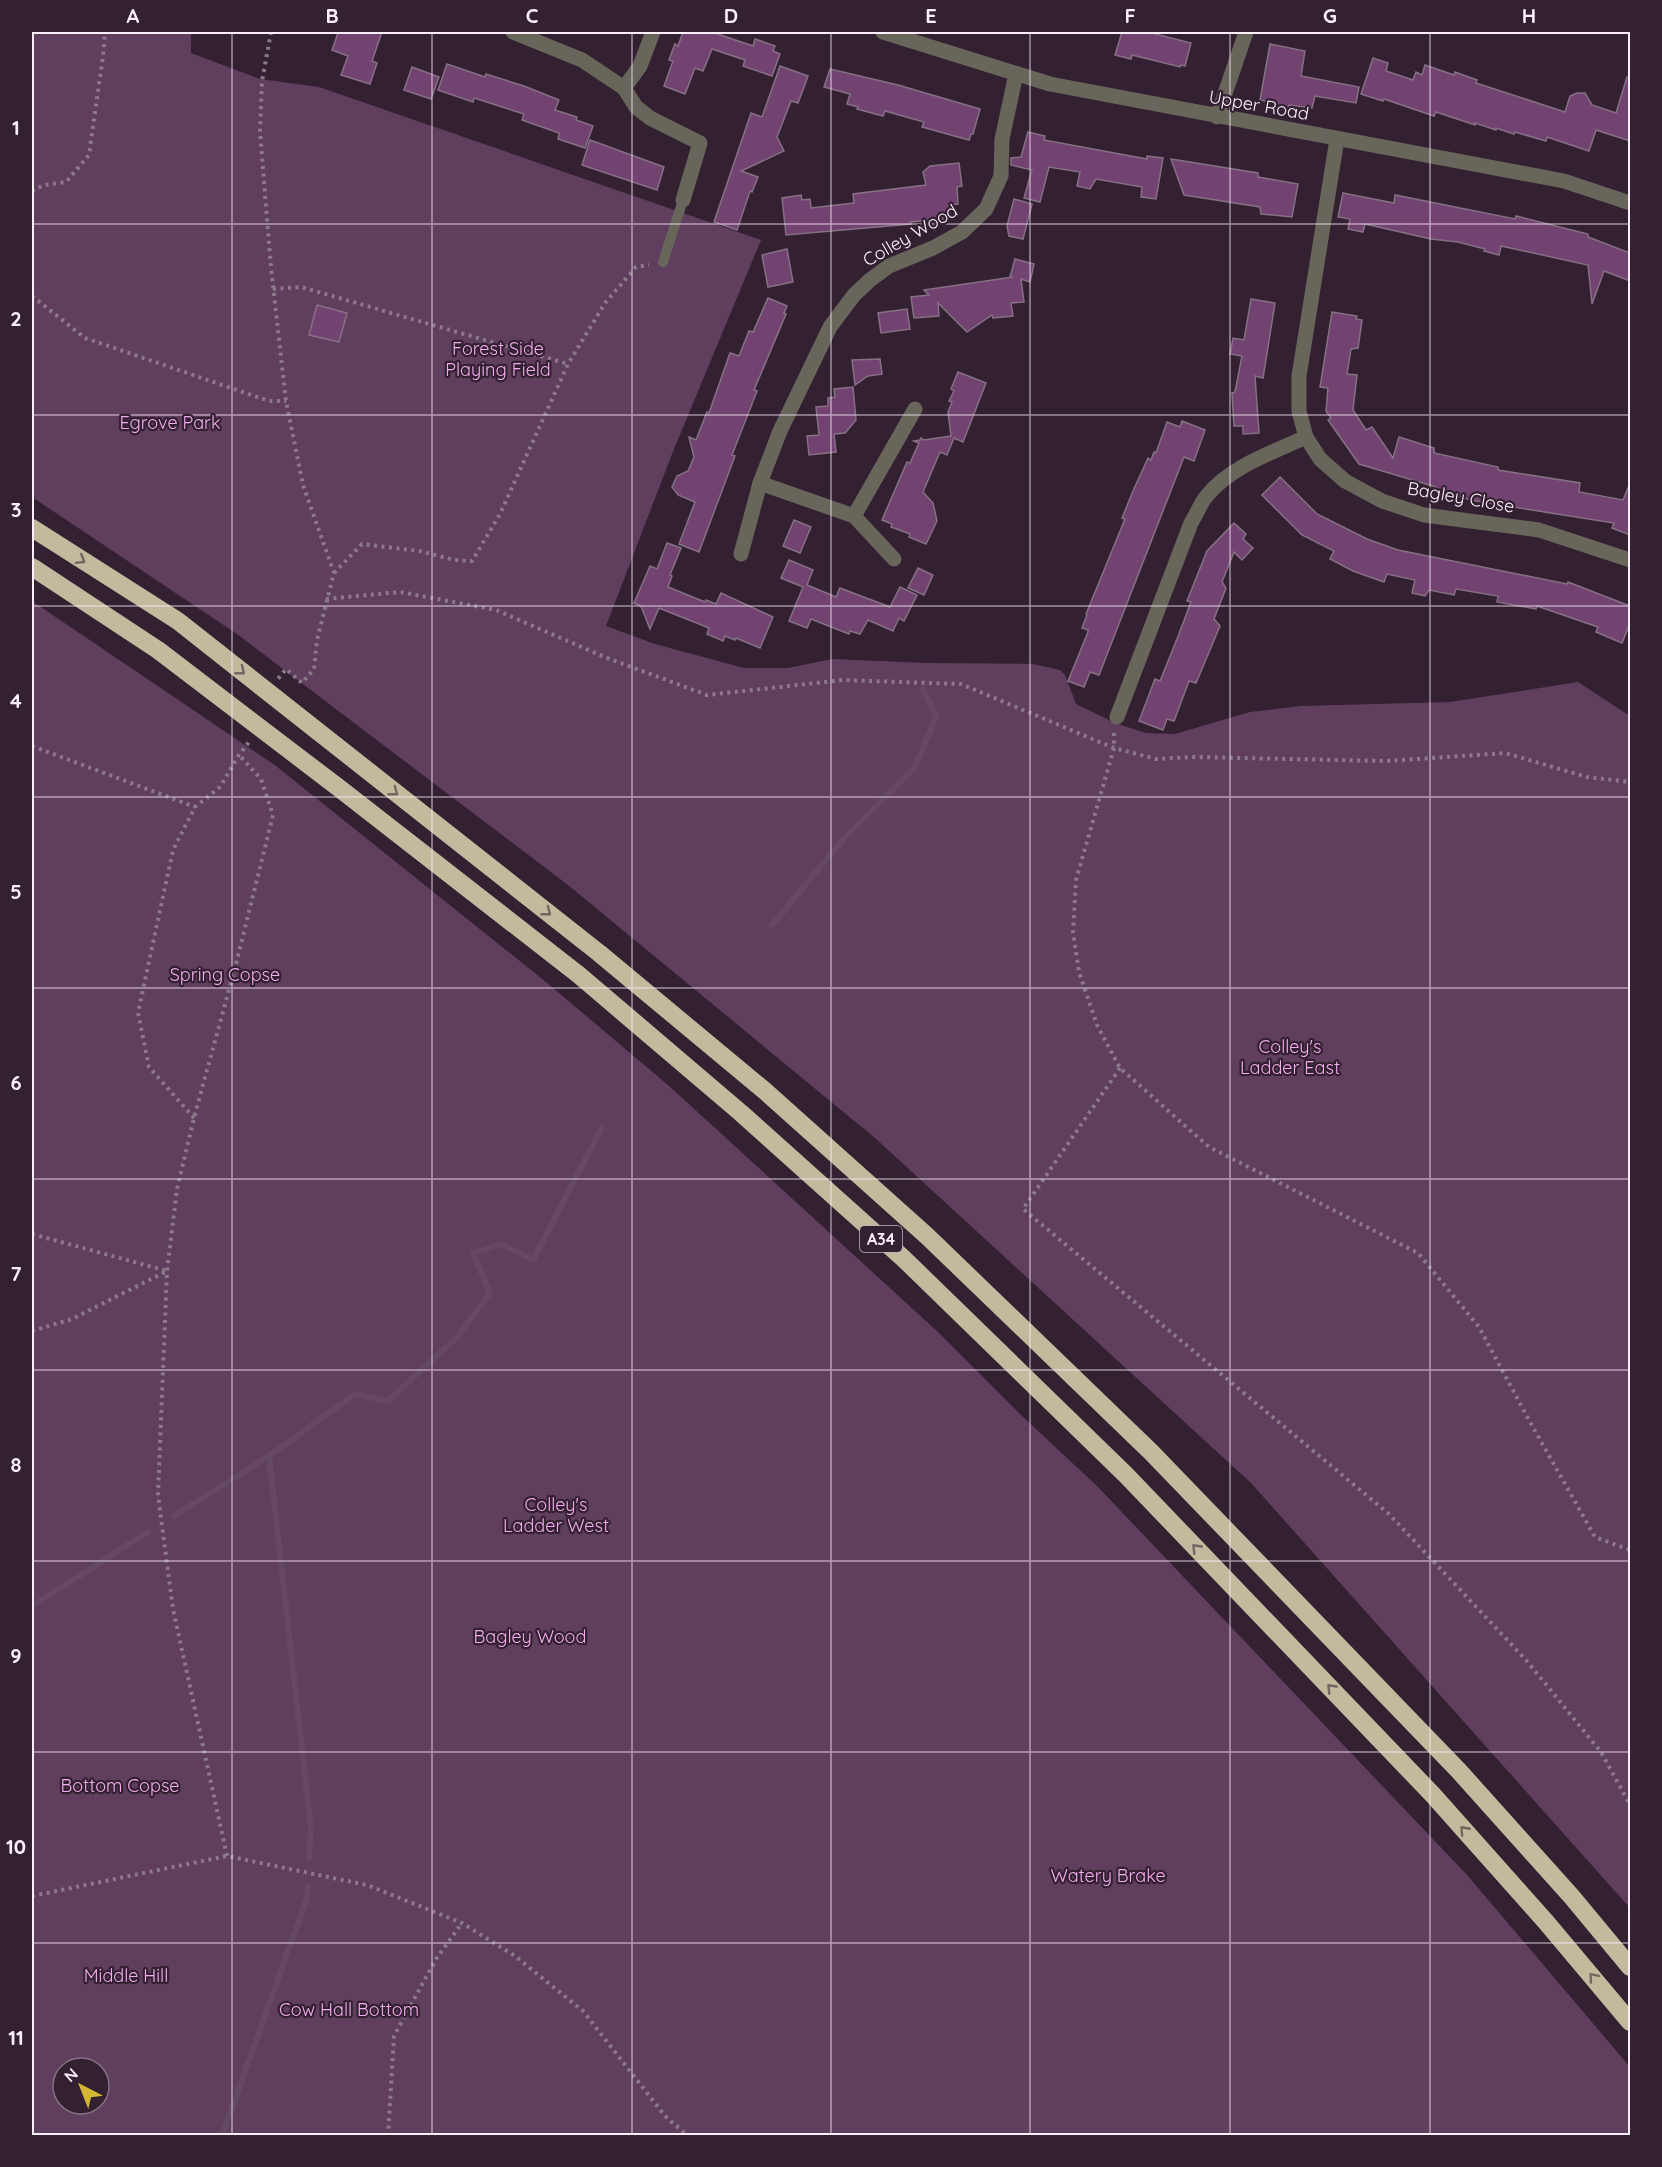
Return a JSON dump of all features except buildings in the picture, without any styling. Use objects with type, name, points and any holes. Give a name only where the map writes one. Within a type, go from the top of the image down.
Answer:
[{"type":"highway","name":"A34","points":[[32,528],[178,621],[599,953],[765,1091],[927,1236],[1151,1452],[1434,1746],[1572,1897],[1630,1967]]},
{"type":"highway","name":"A34","points":[[32,567],[158,650],[579,975],[741,1113],[904,1259],[1126,1475],[1433,1795],[1546,1922],[1630,2022]]},
{"type":"street","points":[[513,32],[582,60],[624,88],[636,107],[650,118],[700,143],[683,200]]},
{"type":"street","points":[[624,88],[640,66],[653,32]]},
{"type":"street","name":"Upper Road","points":[[883,32],[1050,84],[1564,181],[1630,203]]},
{"type":"street","points":[[1217,117],[1246,32]]},
{"type":"street","name":"Colley Wood","points":[[741,554],[760,483],[780,431],[803,379],[830,327],[854,295],[889,266],[933,248],[962,232],[986,209],[1001,176],[1002,139],[1016,74]]},
{"type":"street","name":"Bagley Close","points":[[1337,139],[1299,376],[1299,411],[1306,437],[1320,459],[1345,482],[1382,501],[1424,515],[1539,530],[1630,560]]},
{"type":"street","points":[[854,516],[915,409]]},
{"type":"street","points":[[1117,717],[1191,523],[1205,498],[1226,478],[1251,462],[1306,437]]},
{"type":"street","points":[[760,483],[854,516],[894,559]]},
{"type":"lane","points":[[663,262],[683,200]]},
{"type":"path","points":[[32,191],[44,185],[66,182],[89,155],[105,32]]},
{"type":"path","points":[[271,32],[262,81],[260,131],[273,289],[286,401],[303,484],[334,573]]},
{"type":"path","points":[[286,669],[303,683],[314,669],[314,655],[334,573],[362,544],[472,561],[500,514],[568,364],[605,303],[636,267],[663,262]]},
{"type":"path","points":[[273,289],[301,287],[568,364]]},
{"type":"path","points":[[32,296],[86,338],[269,401],[286,401]]},
{"type":"path","points":[[326,599],[400,592],[496,610],[607,658],[707,695],[843,680],[961,684],[1114,748],[1156,759],[1192,757],[1387,761],[1505,753],[1587,777],[1630,782]]},
{"type":"path","points":[[1117,717],[1112,721],[1115,726],[1114,748],[1076,880],[1073,932],[1079,972],[1097,1025],[1120,1068],[1209,1147],[1418,1253],[1479,1327],[1595,1537],[1630,1550]]},
{"type":"path","points":[[194,1118],[149,1067],[138,1013],[173,850],[195,807],[220,787],[250,741],[243,735]]},
{"type":"path","points":[[32,746],[195,807]]},
{"type":"path","points":[[227,1856],[173,1609],[158,1496],[167,1271],[177,1189],[273,815],[261,779],[239,755]]},
{"type":"path","points":[[1120,1068],[1023,1209],[1389,1514],[1526,1660],[1601,1752],[1630,1805]]},
{"type":"path","points":[[32,1234],[167,1271]]},
{"type":"path","points":[[32,1331],[72,1319],[167,1271]]},
{"type":"path","points":[[32,1896],[227,1856],[367,1885],[462,1923],[515,1956],[583,2011],[665,2116],[688,2136]]},
{"type":"path","points":[[388,2136],[394,2036],[436,1959],[462,1923]]},
{"type":"green space","name":"Colley's Ladder East","points":[[32,32],[191,32],[191,53],[260,79],[319,87],[761,240],[672,454],[606,626],[655,644],[744,668],[788,668],[832,659],[1033,664],[1060,670],[1065,675],[1076,704],[1115,723],[1146,733],[1175,734],[1250,712],[1301,706],[1450,702],[1578,682],[1630,716],[1630,1908],[1251,1483],[875,1138],[568,885],[237,634],[32,497]]},
{"type":"green space","name":"Bagley Wood","points":[[32,601],[276,766],[546,982],[668,1085],[938,1332],[1021,1415],[1097,1486],[1468,1876],[1630,2067],[1630,2135],[32,2135]]},
{"type":"waterway","points":[[772,925],[840,843],[915,767],[936,717],[923,689]]},
{"type":"waterway","points":[[174,1516],[269,1456],[355,1394],[388,1401],[457,1337],[490,1293],[473,1253],[502,1244],[533,1260],[601,1129]]},
{"type":"waterway","points":[[269,1456],[311,1829],[309,1858]]},
{"type":"waterway","points":[[32,1606],[148,1532]]},
{"type":"waterway","points":[[222,2136],[307,1898],[308,1887]]},
{"type":"park label","name":"Forest Side Playing Field","points":[[498,358]]},
{"type":"park label","name":"Egrove Park","points":[[170,422]]},
{"type":"park label","name":"Spring Copse","points":[[225,974]]},
{"type":"park label","name":"Colley's Ladder West","points":[[556,1514]]},
{"type":"park label","name":"Bottom Copse","points":[[120,1785]]},
{"type":"park label","name":"Watery Brake","points":[[1108,1875]]},
{"type":"park label","name":"Middle Hill","points":[[126,1975]]},
{"type":"park label","name":"Cow Hall Bottom","points":[[349,2009]]}]
